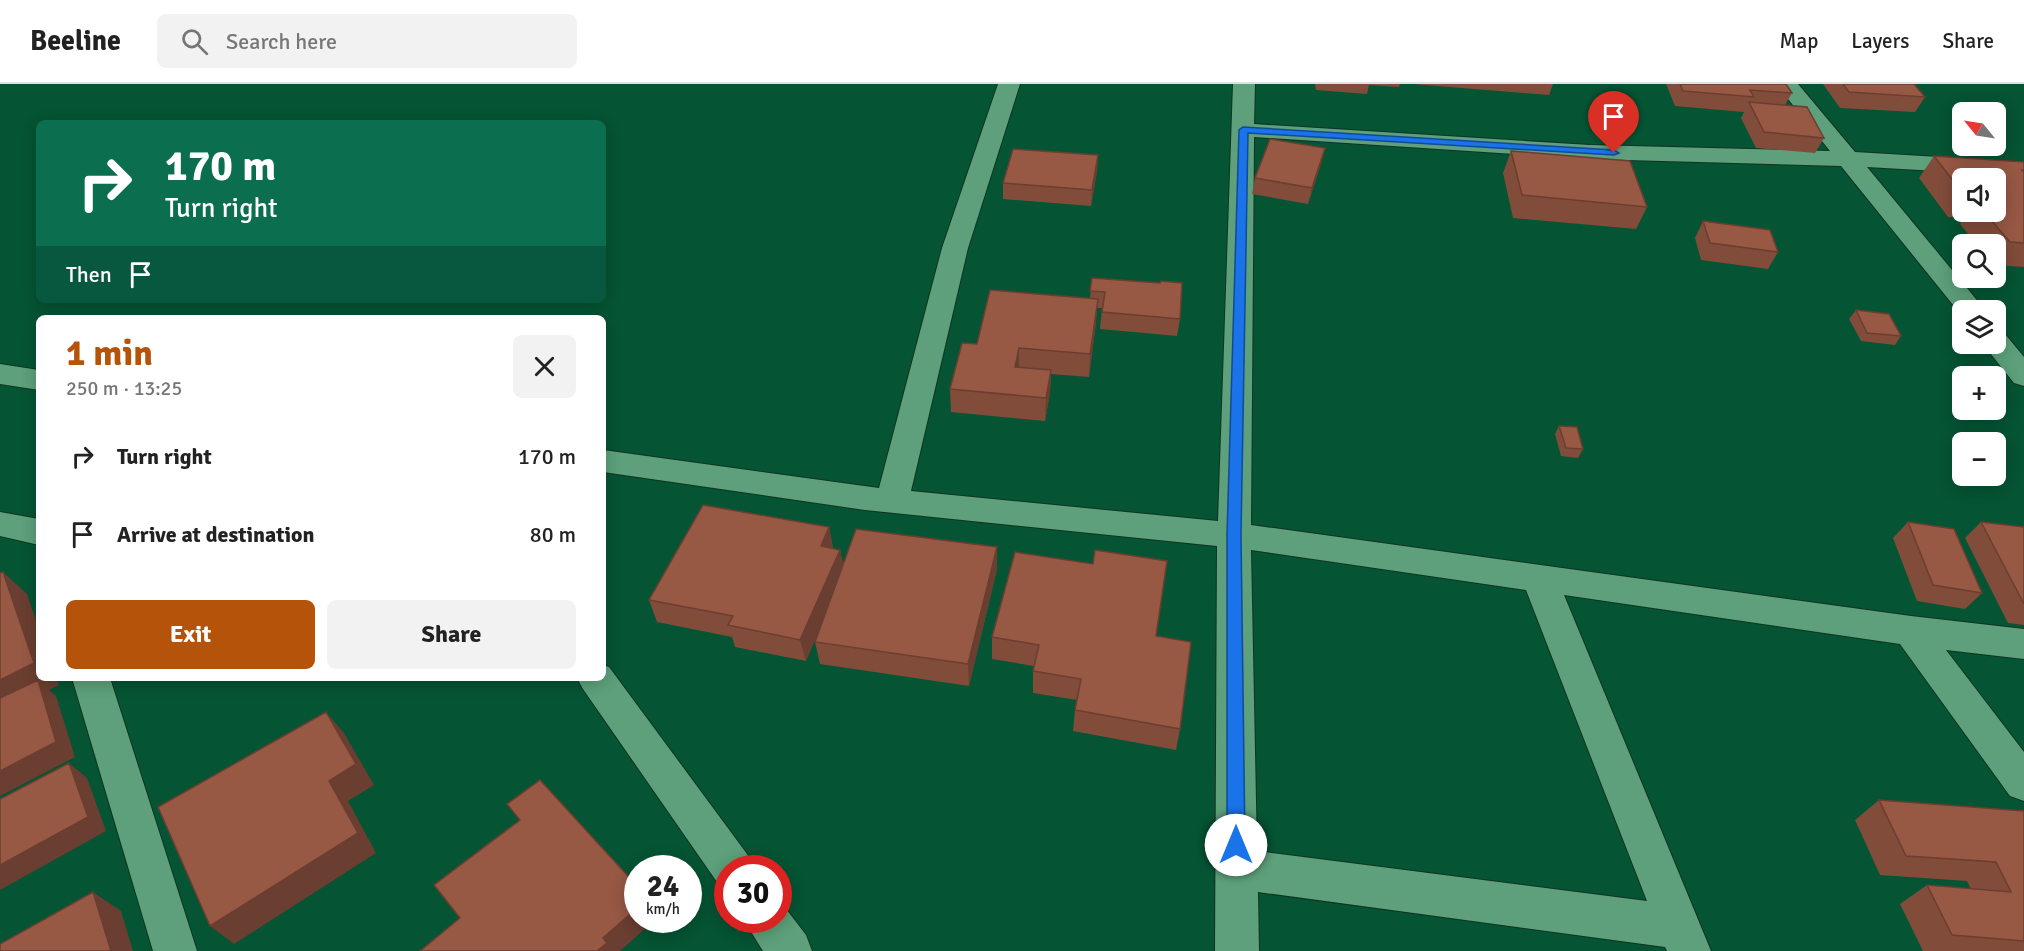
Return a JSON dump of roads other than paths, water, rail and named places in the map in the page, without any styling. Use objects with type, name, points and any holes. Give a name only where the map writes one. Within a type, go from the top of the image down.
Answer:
[{"type":"street","points":[[892,501],[955,248],[1009,84]]},
{"type":"street","points":[[1237,951],[1234,535],[1244,84]]},
{"type":"street","points":[[1787,84],[1963,300]]},
{"type":"street","points":[[1243,130],[1590,152],[1849,159],[2024,169]]},
{"type":"street","points":[[2006,354],[2024,376]]},
{"type":"street","points":[[0,374],[36,380]]},
{"type":"street","points":[[606,461],[892,501],[1234,535],[1911,631],[2024,644]]},
{"type":"street","points":[[0,524],[36,531]]},
{"type":"street","points":[[1539,578],[1684,939]]},
{"type":"street","points":[[1911,631],[2024,783]]},
{"type":"street","points":[[92,681],[175,951]]},
{"type":"street","points":[[598,681],[723,855]]},
{"type":"street","points":[[1236,869],[1684,939]]},
{"type":"street","points":[[777,933],[790,951]]}]
